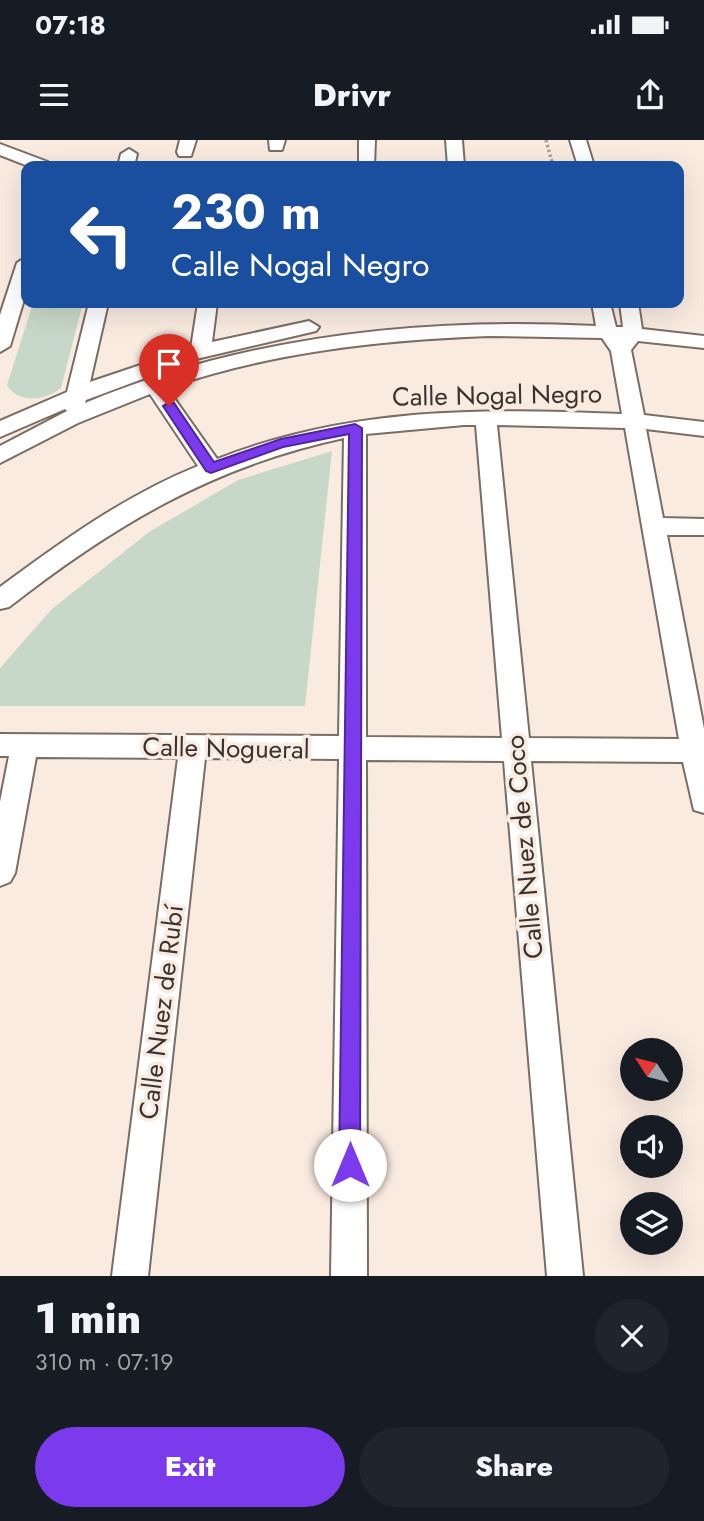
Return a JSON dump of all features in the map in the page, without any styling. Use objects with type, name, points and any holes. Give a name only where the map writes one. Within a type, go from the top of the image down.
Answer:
[{"type":"street","points":[[367,140],[367,161]]},
{"type":"street","points":[[454,140],[456,161]]},
{"type":"street","points":[[560,140],[566,161]]},
{"type":"street","points":[[578,140],[584,161]]},
{"type":"street","points":[[0,149],[30,161]]},
{"type":"street","points":[[0,162],[21,171]]},
{"type":"street","points":[[0,346],[9,284],[21,269]]},
{"type":"street","points":[[71,418],[97,308]]},
{"type":"street","points":[[201,350],[206,308]]},
{"type":"street","points":[[308,327],[309,308]]},
{"type":"street","points":[[0,430],[77,393],[201,350],[308,327],[463,312],[704,327]]},
{"type":"street","points":[[618,323],[653,526],[699,751],[704,801]]},
{"type":"street","points":[[0,455],[71,418],[155,386],[252,356],[360,337],[463,328],[618,323],[704,342]]},
{"type":"street","points":[[155,386],[211,468]]},
{"type":"street","name":"Calle Nuez de Coco","points":[[486,418],[565,1276]]},
{"type":"street","name":"Calle Nogal Negro","points":[[0,600],[43,566],[133,506],[211,468],[281,443],[355,428],[424,419],[634,420],[704,429]]},
{"type":"street","points":[[349,1276],[355,428]]},
{"type":"street","points":[[653,526],[704,527]]},
{"type":"street","points":[[0,873],[13,745]]},
{"type":"street","name":"Calle Nogueral","points":[[13,745],[699,751]]},
{"type":"street","name":"Calle Nuez de Rubí","points":[[130,1276],[193,748]]},
{"type":"path","points":[[545,140],[551,161]]},
{"type":"green space","points":[[31,308],[82,308],[61,388],[40,398],[25,398],[7,385]]},
{"type":"green space","points":[[332,451],[305,706],[0,706],[0,668],[52,609],[149,532],[238,480]]},
{"type":"route","points":[[169,406],[211,468],[281,443],[355,428],[350,1165]]}]
